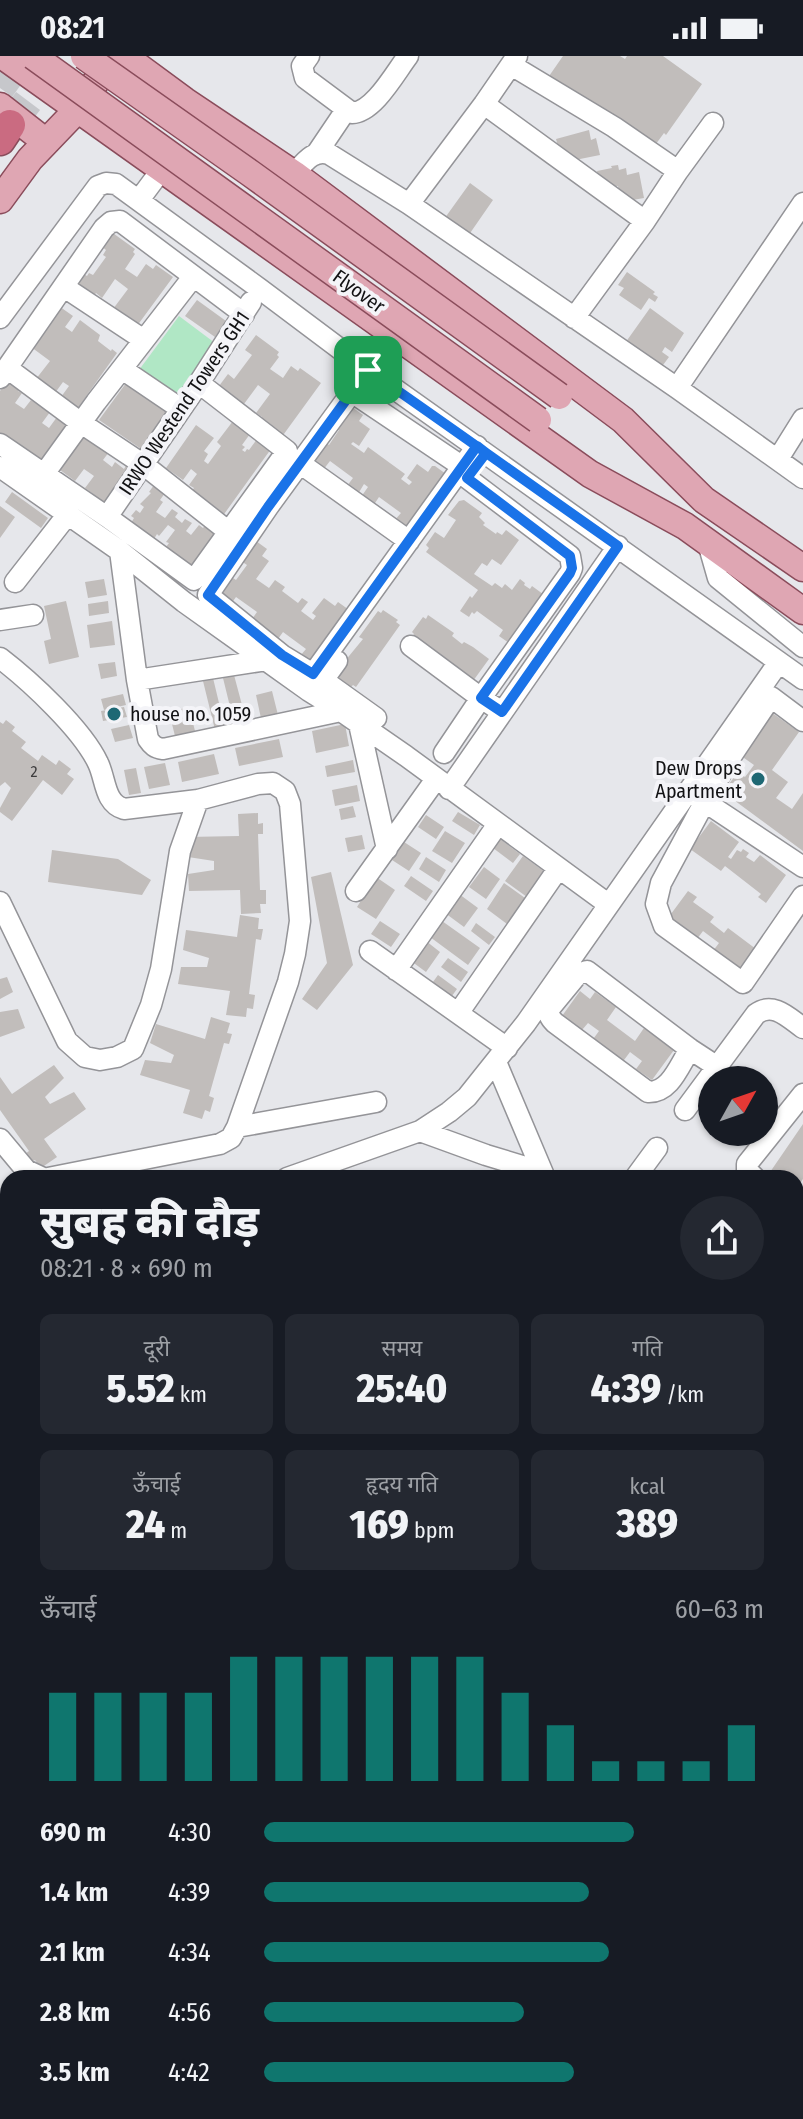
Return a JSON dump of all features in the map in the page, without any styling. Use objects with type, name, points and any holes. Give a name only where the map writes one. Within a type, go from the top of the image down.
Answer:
[{"type":"main road","points":[[3,56],[590,474],[685,526],[803,611]]},
{"type":"main road","name":"Flyover","points":[[33,56],[685,526]]},
{"type":"main road","name":"Flyover","points":[[84,56],[704,500]]},
{"type":"main road","points":[[0,200],[38,150],[77,110],[113,56]]},
{"type":"main road","points":[[124,56],[294,174],[623,420],[704,500],[803,568]]},
{"type":"main road","points":[[160,56],[161,84]]},
{"type":"main road","points":[[153,163],[129,135],[130,115],[146,99],[185,101]]},
{"type":"main road","points":[[3,124],[38,150]]},
{"type":"main road","points":[[38,150],[64,141],[94,136],[120,138]]},
{"type":"street","points":[[309,56],[302,66],[305,78],[352,113],[373,104],[408,56]]},
{"type":"street","points":[[409,204],[514,60],[678,171]]},
{"type":"street","points":[[484,104],[645,221]]},
{"type":"street","points":[[317,153],[346,110]]},
{"type":"street","points":[[574,318],[713,123]]},
{"type":"street","points":[[294,174],[317,153],[329,154],[409,204],[803,478]]},
{"type":"street","points":[[139,200],[153,163]]},
{"type":"street","points":[[0,318],[98,186],[116,184],[368,370],[803,679]]},
{"type":"street","points":[[677,388],[803,203]]},
{"type":"street","points":[[229,532],[144,465],[4,373],[111,222],[120,221],[244,314]]},
{"type":"street","points":[[44,474],[193,277]]},
{"type":"street","points":[[64,287],[144,340]]},
{"type":"street","name":"IRWO Westend Towers GH1","points":[[107,517],[260,289]]},
{"type":"street","points":[[122,369],[181,409]]},
{"type":"street","points":[[368,370],[208,595],[282,655],[313,674],[409,541],[465,473]]},
{"type":"street","points":[[0,444],[194,580],[287,451],[199,383]]},
{"type":"street","points":[[353,393],[465,473],[570,556],[572,562],[570,573],[444,753]]},
{"type":"street","points":[[778,459],[803,419]]},
{"type":"street","points":[[481,449],[324,679],[367,721],[442,784],[608,904]]},
{"type":"street","points":[[301,464],[409,541]]},
{"type":"street","points":[[3,475],[68,514],[309,691],[341,711],[367,721]]},
{"type":"street","points":[[15,582],[68,514]]},
{"type":"street","points":[[708,543],[718,578],[803,647]]},
{"type":"street","points":[[356,891],[387,849],[502,712],[618,546]]},
{"type":"street","points":[[120,551],[148,739],[157,748],[341,711]]},
{"type":"street","points":[[0,620],[33,615]]},
{"type":"street","points":[[411,646],[502,712]]},
{"type":"street","points":[[0,658],[23,675],[78,733],[99,764],[109,797],[116,807],[124,809],[198,800],[273,783],[285,791],[290,804],[300,921],[295,954],[288,982],[231,1138],[220,1144],[87,1170]]},
{"type":"street","points":[[137,680],[267,660]]},
{"type":"street","points":[[779,662],[697,797],[661,883],[656,904],[664,926],[743,983],[803,896]]},
{"type":"street","points":[[310,1170],[420,1131],[467,1097],[502,1055],[608,904],[728,761],[771,697],[803,721]]},
{"type":"street","points":[[367,721],[387,849]]},
{"type":"street","points":[[697,797],[803,867]]},
{"type":"street","points":[[0,902],[67,1041],[85,1057],[100,1060],[117,1057],[133,1049],[151,1005],[161,969],[180,851],[198,800]]},
{"type":"street","points":[[396,970],[498,824]]},
{"type":"street","points":[[459,1012],[558,869]]},
{"type":"street","points":[[370,951],[459,1012],[502,1055],[541,1170]]},
{"type":"street","points":[[690,1049],[666,1088],[648,1092],[555,1023],[550,1018],[550,1008],[578,974],[587,971],[716,1066],[762,1009],[776,1010],[803,1028]]},
{"type":"street","points":[[685,1110],[698,1092]]},
{"type":"street","points":[[747,1170],[747,1164],[803,1094]]},
{"type":"street","points":[[237,1127],[376,1102]]},
{"type":"street","points":[[420,1131],[529,1170]]},
{"type":"street","points":[[0,1139],[26,1170]]},
{"type":"street","points":[[641,1170],[657,1148]]},
{"type":"green space","points":[[179,316],[215,343],[175,397],[139,370]]},
{"type":"building","points":[[563,56],[620,56],[625,59],[627,56],[663,56],[702,84],[666,135],[664,133],[653,148],[547,79]]},
{"type":"building","points":[[589,130],[591,140],[596,138],[600,155],[570,161],[563,155],[556,139]]},
{"type":"building","points":[[618,165],[619,170],[626,168],[627,175],[639,172],[644,198],[621,202],[618,186],[605,189],[600,184],[597,171]]},
{"type":"building","points":[[470,183],[493,200],[466,239],[442,222]]},
{"type":"building","points":[[110,231],[135,249],[125,269],[137,277],[146,264],[153,269],[156,265],[173,277],[134,330],[113,309],[128,289],[115,279],[102,298],[96,293],[92,299],[73,285],[82,273],[93,275],[106,257],[103,255],[106,250],[100,245]]},
{"type":"building","points":[[627,272],[655,292],[653,294],[658,297],[655,302],[649,298],[641,310],[619,295],[624,288],[618,285]]},
{"type":"building","points":[[197,300],[226,321],[215,337],[185,316]]},
{"type":"building","points":[[56,304],[73,316],[65,327],[72,332],[80,320],[100,335],[98,341],[117,353],[77,409],[61,397],[69,386],[63,382],[55,393],[36,379],[50,361],[27,344]]},
{"type":"building","points":[[650,308],[684,333],[672,352],[665,347],[662,352],[669,357],[660,369],[623,346]]},
{"type":"building","points":[[256,335],[279,352],[270,369],[283,378],[291,366],[298,371],[300,368],[321,383],[281,438],[259,422],[262,417],[256,413],[270,394],[258,385],[244,404],[238,399],[235,404],[216,390],[228,374],[234,379],[252,355],[245,350]]},
{"type":"building","points":[[10,377],[22,386],[18,391],[22,393],[15,403],[24,409],[31,400],[37,404],[40,399],[50,412],[42,423],[49,428],[57,417],[74,424],[42,467],[0,436],[0,391]]},
{"type":"building","points":[[129,379],[174,411],[147,453],[99,420]]},
{"type":"building","points":[[352,407],[363,415],[359,421],[370,429],[359,446],[353,442],[351,444],[364,453],[368,447],[405,474],[401,479],[409,485],[412,482],[407,478],[417,464],[428,472],[435,466],[446,474],[405,529],[394,521],[401,513],[379,497],[373,506],[361,497],[368,487],[364,484],[358,494],[347,486],[353,478],[330,461],[323,470],[309,460],[323,440],[329,445],[339,430],[333,426]]},
{"type":"building","points":[[233,421],[250,434],[242,450],[249,450],[257,439],[271,449],[222,517],[190,493],[194,488],[189,485],[197,474],[191,469],[183,480],[166,468],[196,425],[214,438],[204,451],[208,454],[204,461],[208,464],[221,446],[217,442]]},
{"type":"building","points":[[82,432],[109,452],[103,460],[112,467],[115,462],[124,469],[127,464],[135,471],[109,506],[85,488],[94,476],[84,469],[75,481],[56,467]]},
{"type":"building","points":[[154,485],[165,493],[156,512],[165,518],[172,509],[178,513],[175,517],[182,523],[185,519],[192,523],[186,531],[191,535],[199,525],[203,528],[207,523],[219,532],[188,574],[158,552],[163,545],[166,547],[175,530],[168,525],[154,539],[131,523],[134,518],[131,516],[136,510],[140,513],[144,507],[140,504]]},
{"type":"building","points":[[12,492],[48,518],[41,528],[5,502]]},
{"type":"building","points":[[464,500],[482,513],[479,517],[485,523],[483,525],[496,534],[502,535],[506,530],[519,540],[501,565],[492,559],[487,566],[482,563],[474,574],[492,586],[495,583],[502,588],[505,584],[512,590],[520,579],[530,589],[532,586],[547,597],[509,643],[499,636],[503,630],[477,611],[469,617],[460,611],[478,590],[426,552],[429,548],[426,545],[435,532],[444,538],[456,520],[448,515],[459,501]]},
{"type":"building","points":[[0,506],[15,517],[0,538]]},
{"type":"building","points":[[256,541],[267,549],[262,556],[269,561],[256,579],[269,588],[275,580],[285,587],[282,591],[298,603],[302,598],[308,602],[301,611],[313,620],[316,616],[312,613],[324,598],[335,606],[338,602],[352,612],[313,666],[300,656],[306,649],[283,632],[278,639],[252,619],[257,612],[236,597],[231,604],[217,594],[230,576],[236,580],[247,565],[241,561]]},
{"type":"building","points":[[104,579],[107,595],[88,598],[85,582]]},
{"type":"building","points":[[66,601],[79,657],[49,664],[44,641],[51,639],[44,606]]},
{"type":"building","points":[[108,601],[109,613],[89,616],[88,604]]},
{"type":"building","points":[[383,610],[398,620],[396,622],[400,625],[356,687],[353,685],[350,688],[331,678],[363,639],[359,637],[378,611],[381,613]]},
{"type":"building","points":[[428,615],[454,633],[452,636],[462,644],[464,642],[473,647],[489,659],[473,681],[412,637],[412,632]]},
{"type":"building","points":[[112,621],[115,645],[90,648],[87,625]]},
{"type":"building","points":[[115,662],[117,676],[101,679],[98,664]]},
{"type":"building","points":[[234,675],[246,720],[234,723],[223,678]]},
{"type":"building","points":[[213,678],[225,728],[215,730],[203,681]]},
{"type":"building","points":[[272,691],[279,719],[262,723],[256,695]]},
{"type":"building","points":[[123,694],[126,705],[104,710],[101,699]]},
{"type":"building","name":"house no. 1059","points":[[124,707],[127,717],[103,721],[101,711]]},
{"type":"building","points":[[189,707],[196,735],[176,740],[169,712]]},
{"type":"building","name":"Dew Drops Apartment","points":[[768,710],[799,732],[772,770],[788,782],[776,798],[792,809],[803,793],[803,851],[723,792],[738,772],[745,777],[754,765],[737,753]]},
{"type":"building","points":[[6,720],[15,727],[12,731],[26,742],[21,748],[38,761],[42,755],[56,765],[59,760],[71,769],[67,774],[74,779],[62,795],[43,780],[12,821],[0,812],[11,788],[5,782],[0,786],[0,722],[3,724]]},
{"type":"building","points":[[345,724],[349,746],[316,753],[312,731]]},
{"type":"building","points":[[129,725],[133,738],[115,742],[111,729]]},
{"type":"building","points":[[279,739],[283,757],[239,766],[235,748]]},
{"type":"building","points":[[214,754],[219,774],[182,782],[178,762]]},
{"type":"building","points":[[353,760],[355,772],[327,777],[325,766]]},
{"type":"building","points":[[165,763],[170,785],[149,789],[144,767]]},
{"type":"building","points":[[136,768],[141,793],[129,795],[124,770]]},
{"type":"building","points":[[357,785],[360,801],[335,806],[332,790]]},
{"type":"building","points":[[353,806],[356,817],[341,820],[339,809]]},
{"type":"building","points":[[458,812],[480,825],[474,835],[452,821]]},
{"type":"building","points":[[258,813],[258,824],[263,823],[263,834],[258,834],[260,890],[266,890],[266,904],[260,904],[261,913],[241,914],[240,890],[189,891],[188,874],[214,870],[214,861],[188,857],[187,837],[239,836],[238,814]]},
{"type":"building","points":[[426,815],[444,827],[436,839],[418,827]]},
{"type":"building","points":[[711,821],[739,842],[728,857],[731,859],[737,850],[741,852],[743,849],[749,853],[746,857],[754,862],[760,855],[786,875],[766,903],[758,897],[761,894],[725,866],[721,871],[690,849]]},
{"type":"building","points":[[445,831],[465,843],[452,863],[432,851]]},
{"type":"building","points":[[362,835],[365,849],[348,852],[345,838]]},
{"type":"building","points":[[500,839],[520,854],[513,863],[493,848]]},
{"type":"building","points":[[404,842],[421,853],[409,871],[392,860]]},
{"type":"building","points":[[52,850],[118,859],[151,880],[142,895],[48,882]]},
{"type":"building","points":[[523,856],[545,872],[527,897],[505,881]]},
{"type":"building","points":[[426,857],[446,870],[439,882],[419,869]]},
{"type":"building","points":[[484,867],[500,879],[486,899],[469,887]]},
{"type":"building","points":[[331,872],[353,965],[317,1010],[302,999],[327,963],[311,877]]},
{"type":"building","points":[[411,876],[433,891],[426,901],[404,886]]},
{"type":"building","points":[[376,877],[395,890],[376,919],[357,907]]},
{"type":"building","points":[[504,883],[525,898],[507,924],[487,909]]},
{"type":"building","points":[[688,891],[697,897],[693,902],[714,917],[710,922],[724,933],[728,928],[756,949],[741,971],[713,951],[719,943],[703,931],[697,939],[668,918]]},
{"type":"building","points":[[459,894],[478,908],[464,927],[445,913]]},
{"type":"building","points":[[240,915],[259,918],[258,929],[263,929],[261,940],[256,939],[249,994],[255,995],[253,1009],[247,1008],[246,1017],[226,1015],[230,991],[178,984],[181,967],[207,967],[209,958],[183,950],[186,930],[237,937]]},
{"type":"building","points":[[380,921],[400,934],[391,947],[371,934]]},
{"type":"building","points":[[442,921],[480,948],[468,965],[430,937]]},
{"type":"building","points":[[476,923],[495,937],[489,945],[471,931]]},
{"type":"building","points":[[426,941],[440,952],[426,972],[411,961]]},
{"type":"building","points":[[448,958],[468,972],[461,982],[441,967]]},
{"type":"building","points":[[438,975],[457,989],[449,1000],[430,986]]},
{"type":"building","points":[[7,977],[13,992],[0,999],[0,979]]},
{"type":"building","points":[[580,991],[590,999],[595,992],[616,1007],[607,1020],[635,1041],[644,1028],[674,1050],[652,1080],[636,1069],[642,1061],[630,1052],[621,1064],[591,1042],[599,1031],[588,1023],[582,1030],[562,1016]]},
{"type":"building","points":[[18,1009],[25,1028],[0,1037],[0,1012]]},
{"type":"building","points":[[211,1017],[230,1023],[227,1033],[232,1034],[229,1044],[224,1043],[209,1096],[214,1098],[210,1112],[205,1110],[202,1119],[183,1113],[190,1090],[140,1075],[145,1060],[171,1063],[174,1055],[150,1043],[156,1024],[205,1039]]},
{"type":"building","points":[[54,1065],[64,1078],[45,1097],[50,1104],[74,1092],[86,1109],[44,1139],[57,1157],[41,1168],[25,1154],[29,1151],[0,1110],[0,1077],[12,1094]]},
{"type":"building","points":[[803,1124],[803,1170],[771,1170]]},
{"type":"tunnel","points":[[0,88],[23,56]]},
{"type":"tunnel","points":[[10,125],[62,56]]},
{"type":"place","name":"house no. 1059","points":[[114,714]]},
{"type":"place","name":"Dew Drops Apartment","points":[[758,779]]},
{"type":"route","points":[[368,370],[208,595],[282,655],[313,674],[477,446],[486,453],[467,478],[570,556],[572,562],[570,573],[481,698],[502,712],[618,546],[552,500],[477,446],[429,412],[368,370]]}]
